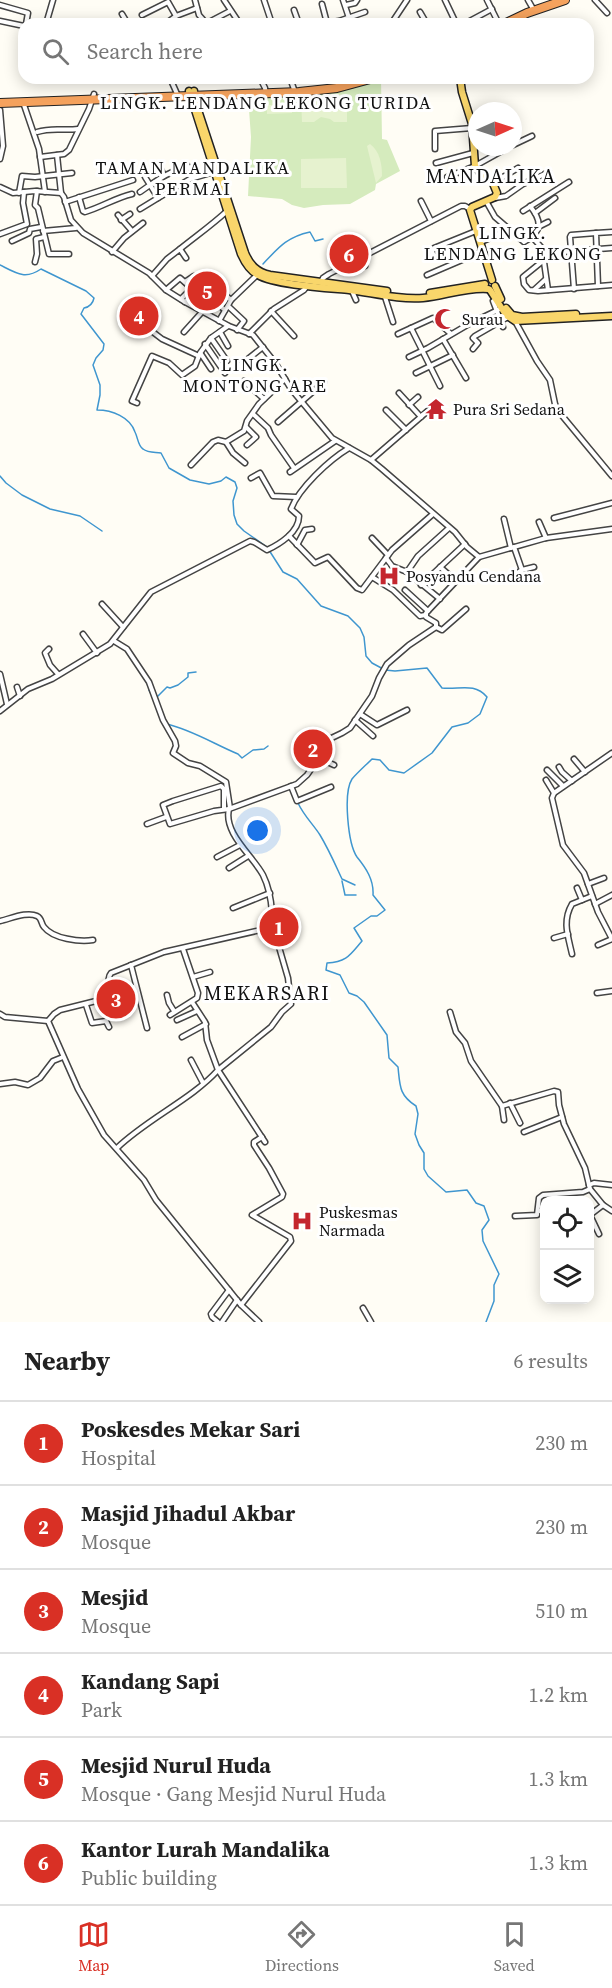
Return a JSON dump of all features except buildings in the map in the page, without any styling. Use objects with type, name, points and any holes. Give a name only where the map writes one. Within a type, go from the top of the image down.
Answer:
[{"type":"highway","points":[[508,18],[530,4],[554,0]]},
{"type":"highway","points":[[514,18],[565,0]]},
{"type":"highway","points":[[319,88],[335,84]]},
{"type":"highway","points":[[0,103],[128,95],[266,92],[338,88],[352,84]]},
{"type":"highway","points":[[0,98],[93,97]]},
{"type":"main road","points":[[461,84],[468,111]]},
{"type":"main road","points":[[192,93],[241,254],[256,275],[269,280],[307,285],[317,283],[351,291],[421,294],[490,286]]},
{"type":"main road","points":[[211,154],[214,172],[227,207],[245,253],[255,268],[270,275],[384,292]]},
{"type":"main road","points":[[473,156],[475,166],[480,173],[494,183],[497,194],[494,198],[485,200],[470,209],[484,251],[497,310],[515,321],[612,313]]},
{"type":"main road","points":[[490,286],[512,315],[539,319]]},
{"type":"street","points":[[48,18],[53,0]]},
{"type":"street","points":[[195,0],[202,18]]},
{"type":"street","points":[[224,0],[235,18]]},
{"type":"street","points":[[264,0],[270,18]]},
{"type":"street","points":[[343,0],[350,17]]},
{"type":"street","points":[[346,5],[355,3],[357,0]]},
{"type":"street","points":[[395,18],[406,0]]},
{"type":"street","points":[[445,0],[454,18]]},
{"type":"street","points":[[487,0],[496,18]]},
{"type":"street","points":[[595,0],[607,13]]},
{"type":"street","points":[[142,15],[167,1],[176,16]]},
{"type":"street","points":[[322,4],[326,18]]},
{"type":"street","points":[[1,5],[28,13],[27,18]]},
{"type":"street","points":[[173,18],[197,8]]},
{"type":"street","points":[[475,18],[492,9]]},
{"type":"street","points":[[294,10],[297,18]]},
{"type":"street","points":[[218,18],[230,11]]},
{"type":"street","points":[[346,18],[365,12]]},
{"type":"street","points":[[420,12],[424,18]]},
{"type":"street","points":[[122,14],[124,18]]},
{"type":"street","points":[[0,21],[18,22]]},
{"type":"street","points":[[173,84],[177,94]]},
{"type":"street","points":[[263,84],[266,92]]},
{"type":"street","points":[[292,84],[294,90]]},
{"type":"street","points":[[40,157],[64,154],[69,150],[93,97]]},
{"type":"street","points":[[23,101],[40,157],[45,192]]},
{"type":"street","points":[[0,110],[3,146],[0,159]]},
{"type":"street","points":[[37,132],[53,128],[65,131],[79,129]]},
{"type":"street","points":[[435,149],[435,131],[468,128]]},
{"type":"street","points":[[522,141],[532,136]]},
{"type":"street","points":[[436,164],[468,154]]},
{"type":"street","points":[[57,155],[61,194],[76,228],[152,276],[166,290],[183,301],[256,339],[335,441],[371,460],[479,557]]},
{"type":"street","points":[[447,177],[493,156]]},
{"type":"street","points":[[140,192],[164,176],[187,165],[196,177]]},
{"type":"street","points":[[160,167],[164,176]]},
{"type":"street","points":[[494,183],[518,168]]},
{"type":"street","points":[[140,208],[196,177],[214,172]]},
{"type":"street","points":[[494,198],[506,196],[523,184],[549,172]]},
{"type":"street","points":[[0,234],[29,224],[21,192],[21,176],[42,177],[72,173]]},
{"type":"street","points":[[145,177],[158,198]]},
{"type":"street","points":[[65,202],[133,180]]},
{"type":"street","points":[[523,211],[569,182]]},
{"type":"street","points":[[0,187],[11,193],[37,191],[61,194]]},
{"type":"street","points":[[37,191],[35,206],[38,208],[49,255],[69,254]]},
{"type":"street","points":[[79,197],[83,211],[86,212],[103,207],[121,196],[132,194]]},
{"type":"street","points":[[535,213],[555,198]]},
{"type":"street","points":[[485,200],[494,215],[524,242],[534,235],[539,227],[548,222]]},
{"type":"street","points":[[421,201],[431,221]]},
{"type":"street","points":[[317,283],[327,275],[461,206],[470,209]]},
{"type":"street","points":[[530,206],[539,219],[539,227]]},
{"type":"street","points":[[152,276],[167,259],[200,232],[208,229],[227,207]]},
{"type":"street","points":[[130,213],[120,218],[132,231]]},
{"type":"street","points":[[112,252],[132,231],[143,224]]},
{"type":"street","points":[[12,241],[29,233],[30,229],[76,228]]},
{"type":"street","points":[[481,242],[511,230]]},
{"type":"street","points":[[433,254],[434,248],[476,231]]},
{"type":"street","points":[[573,289],[571,235],[596,235],[612,232]]},
{"type":"street","points":[[596,235],[598,286]]},
{"type":"street","points":[[35,262],[36,239],[44,237]]},
{"type":"street","points":[[533,238],[541,245],[548,290]]},
{"type":"street","points":[[612,248],[571,251],[544,258],[523,277],[527,288],[533,291],[612,285]]},
{"type":"street","points":[[180,249],[186,258]]},
{"type":"street","points":[[427,275],[484,251]]},
{"type":"street","points":[[361,257],[365,266]]},
{"type":"street","points":[[219,321],[231,300],[256,275]]},
{"type":"street","points":[[183,301],[203,284],[200,278],[193,276],[185,282]]},
{"type":"street","points":[[166,290],[179,278],[194,290]]},
{"type":"street","points":[[533,291],[547,278]]},
{"type":"street","points":[[249,334],[271,311],[304,290],[307,285]]},
{"type":"street","points":[[351,291],[356,300]]},
{"type":"street","points":[[222,292],[231,300]]},
{"type":"street","points":[[384,292],[393,322]]},
{"type":"street","points":[[211,299],[244,320],[237,330]]},
{"type":"street","points":[[493,302],[501,324]]},
{"type":"street","points":[[409,357],[497,310]]},
{"type":"street","points":[[271,311],[294,336]]},
{"type":"street","points":[[184,332],[202,312]]},
{"type":"street","points":[[473,350],[478,343],[473,337],[501,324],[508,317]]},
{"type":"street","points":[[398,334],[434,318],[451,334]]},
{"type":"street","points":[[515,321],[550,380],[559,412],[612,476]]},
{"type":"street","points":[[145,326],[162,339],[199,355],[211,369]]},
{"type":"street","points":[[137,403],[132,401],[152,356],[169,363],[181,375],[195,366],[199,355],[211,338],[229,326]]},
{"type":"street","points":[[411,328],[440,386]]},
{"type":"street","points":[[220,332],[228,346]]},
{"type":"street","points":[[211,338],[227,361]]},
{"type":"street","points":[[443,339],[466,378]]},
{"type":"street","points":[[206,344],[225,374]]},
{"type":"street","points":[[234,370],[263,347]]},
{"type":"street","points":[[416,373],[453,355]]},
{"type":"street","points":[[191,465],[213,442],[217,440],[226,442],[242,432],[264,399],[285,379]]},
{"type":"street","points":[[244,381],[264,399]]},
{"type":"street","points":[[278,422],[324,382]]},
{"type":"street","points":[[399,393],[421,417]]},
{"type":"street","points":[[409,405],[418,397]]},
{"type":"street","points":[[371,460],[430,409]]},
{"type":"street","points":[[386,410],[406,430]]},
{"type":"street","points":[[253,414],[267,427],[292,470],[335,441]]},
{"type":"street","points":[[246,427],[258,438],[247,445]]},
{"type":"street","points":[[226,442],[233,453],[244,463]]},
{"type":"street","points":[[0,711],[28,689],[49,680],[114,641],[150,593],[250,541],[270,549],[289,536],[300,519],[291,509],[296,497],[331,461],[349,448]]},
{"type":"street","points":[[251,478],[260,473],[273,496],[296,497]]},
{"type":"street","points":[[554,518],[612,503]]},
{"type":"street","points":[[289,536],[316,563],[328,557],[360,590],[387,557],[433,514]]},
{"type":"street","points":[[504,519],[522,570]]},
{"type":"street","points":[[538,522],[546,538]]},
{"type":"street","points":[[407,572],[420,553],[449,528]]},
{"type":"street","points":[[297,544],[305,530],[312,529]]},
{"type":"street","points":[[372,578],[393,590],[421,616],[427,613],[479,557],[546,538],[612,529]]},
{"type":"street","points":[[372,538],[392,566],[407,572],[440,599]]},
{"type":"street","points":[[421,585],[465,544]]},
{"type":"street","points":[[440,567],[456,581]]},
{"type":"street","points":[[508,579],[522,570],[534,567]]},
{"type":"street","points":[[405,590],[436,622],[436,627]]},
{"type":"street","points":[[102,604],[123,627]]},
{"type":"street","points":[[436,627],[442,630],[466,609]]},
{"type":"street","points":[[228,808],[224,789],[221,786],[163,805],[170,824],[228,808],[291,786],[304,778],[319,758],[320,743],[350,728],[372,696],[387,664],[436,627]]},
{"type":"street","points":[[83,634],[97,653]]},
{"type":"street","points":[[114,641],[127,649],[148,682],[161,716],[175,741],[176,746],[173,753],[226,782],[229,820],[240,845],[263,875],[270,893],[272,922],[288,978],[288,994],[291,1004],[271,1028],[203,1083],[132,1134],[117,1148]]},
{"type":"street","points":[[49,649],[45,652],[50,665],[58,674]]},
{"type":"street","points":[[0,674],[7,704]]},
{"type":"street","points":[[17,687],[20,696]]},
{"type":"street","points":[[360,714],[377,725],[407,710]]},
{"type":"street","points":[[355,720],[373,736]]},
{"type":"street","points":[[598,945],[612,939],[595,904],[584,873],[567,852],[561,840],[552,798],[554,793],[563,786],[612,753]]},
{"type":"street","points":[[319,758],[334,765]]},
{"type":"street","points":[[574,759],[585,772]]},
{"type":"street","points":[[560,767],[572,781]]},
{"type":"street","points":[[547,770],[563,786]]},
{"type":"street","points":[[546,780],[554,793]]},
{"type":"street","points":[[291,786],[298,801],[331,787]]},
{"type":"street","points":[[147,824],[166,817]]},
{"type":"street","points":[[217,857],[240,845]]},
{"type":"street","points":[[229,868],[248,856]]},
{"type":"street","points":[[588,884],[604,878]]},
{"type":"street","points":[[577,888],[582,900]]},
{"type":"street","points":[[232,908],[270,893]]},
{"type":"street","points":[[595,904],[612,895]]},
{"type":"street","points":[[572,954],[566,918],[569,909],[572,904],[592,896]]},
{"type":"street","points":[[0,921],[34,915],[39,918],[44,928],[64,938],[93,940]]},
{"type":"street","points":[[48,1021],[57,1012],[108,998],[110,994],[109,974],[153,956],[266,929],[272,922]]},
{"type":"street","points":[[554,938],[568,934]]},
{"type":"street","points":[[167,995],[172,1013],[192,1002],[198,993],[183,949]]},
{"type":"street","points":[[131,965],[147,1028]]},
{"type":"street","points":[[193,977],[210,972]]},
{"type":"street","points":[[118,989],[136,987]]},
{"type":"street","points":[[597,993],[612,991]]},
{"type":"street","points":[[192,1002],[206,1023],[207,1040],[218,1070],[263,1139],[255,1142],[254,1145],[283,1194],[252,1216],[290,1237],[290,1243],[220,1322],[211,1314],[229,1290]]},
{"type":"street","points":[[86,1004],[92,1023],[106,1021],[109,1027]]},
{"type":"street","points":[[177,1020],[197,1011]]},
{"type":"street","points":[[450,1012],[456,1032],[465,1043],[471,1061],[502,1106],[504,1120]]},
{"type":"street","points":[[0,1014],[6,1017],[48,1021]]},
{"type":"street","points":[[48,1021],[78,1089],[109,1141],[117,1148],[239,1303],[259,1322]]},
{"type":"street","points":[[182,1037],[206,1023]]},
{"type":"street","points":[[0,1084],[15,1082],[27,1085],[40,1078],[53,1061],[63,1057]]},
{"type":"street","points":[[191,1060],[203,1083]]},
{"type":"street","points":[[502,1106],[557,1091],[562,1116],[585,1168],[590,1187],[603,1205],[612,1211]]},
{"type":"street","points":[[510,1103],[520,1123]]},
{"type":"street","points":[[524,1132],[562,1116]]},
{"type":"street","points":[[515,1216],[536,1215],[539,1198],[543,1195],[583,1192],[596,1183],[612,1185]]},
{"type":"street","points":[[599,1234],[590,1215],[603,1205]]},
{"type":"street","points":[[363,1308],[371,1322]]},
{"type":"green space","points":[[360,84],[381,84],[382,139],[387,140],[400,171],[376,184],[375,190],[350,204],[304,208],[282,199],[248,196],[251,137],[248,96],[334,90]]},
{"type":"green space","points":[[347,94],[347,122],[334,122],[321,117],[314,122],[302,122],[301,97]]},
{"type":"green space","points":[[267,105],[292,105],[292,113],[267,114]]},
{"type":"green space","points":[[370,144],[378,154],[382,167],[382,176],[376,183],[367,146]]},
{"type":"green space","points":[[346,158],[347,188],[301,188],[301,159]]},
{"type":"waterway","points":[[263,264],[279,248],[295,237],[310,232],[315,241],[323,239]]},
{"type":"waterway","points":[[0,265],[25,275],[41,269],[86,291],[94,298],[81,314],[104,344],[103,350],[93,365],[100,385],[97,410],[109,411],[125,418],[133,427],[141,448],[161,453],[169,468],[190,480],[209,484],[226,477],[235,482],[237,488],[233,501],[237,524],[267,547],[283,572],[297,579],[321,606],[348,616],[360,628],[364,637],[366,656],[372,663],[385,670],[395,671],[427,668],[442,688],[472,688],[487,697],[480,714],[468,723],[452,727],[432,753],[404,773],[389,770],[380,760],[372,759],[352,779],[347,806],[351,841],[357,857],[371,879],[373,895],[385,910],[377,916],[371,916],[354,928],[362,941],[344,959],[327,963],[326,970],[340,975],[349,993],[364,1002],[387,1035],[389,1058],[398,1067],[401,1090],[406,1098],[416,1106],[418,1114],[415,1134],[424,1153],[424,1169],[428,1176],[446,1192],[467,1190],[476,1203],[484,1206],[489,1220],[482,1230],[483,1241],[499,1274],[494,1285],[494,1301],[486,1322]]},
{"type":"waterway","points":[[0,476],[22,495],[50,509],[80,516],[102,531]]},
{"type":"waterway","points":[[157,697],[167,687],[178,685],[188,677],[188,673],[196,672]]},
{"type":"waterway","points":[[149,690],[152,695]]},
{"type":"waterway","points":[[159,713],[162,722]]},
{"type":"waterway","points":[[167,724],[194,733],[242,758],[253,750],[264,749],[268,746]]},
{"type":"waterway","points":[[298,803],[323,841],[342,879],[355,885]]},
{"type":"waterway","points":[[342,881],[345,895],[356,895]]},
{"type":"place","name":"Kantor Lurah Mandalika","points":[[349,254]]},
{"type":"place","name":"Mesjid Nurul Huda","points":[[207,291]]},
{"type":"place","name":"Kandang Sapi","points":[[139,316]]},
{"type":"place","name":"Surau","points":[[445,319]]},
{"type":"place","name":"Pura Sri Sedana","points":[[436,409]]},
{"type":"place","name":"Posyandu Cendana","points":[[389,576]]},
{"type":"place","name":"Masjid Jihadul Akbar","points":[[313,749]]},
{"type":"place","name":"Poskesdes Mekar Sari","points":[[279,927]]},
{"type":"place","name":"Mesjid","points":[[116,999]]},
{"type":"place","name":"Puskesmas Narmada","points":[[302,1221]]},
{"type":"district","name":"LINGK. LENDANG LEKONG TURIDA","points":[[266,102]]},
{"type":"district","name":"MANDALIKA","points":[[491,176]]},
{"type":"district","name":"TAMAN MANDALIKA PERMAI","points":[[193,177]]},
{"type":"district","name":"LINGK. LENDANG LEKONG","points":[[513,242]]},
{"type":"district","name":"LINGK. MONTONG ARE","points":[[255,374]]},
{"type":"district","name":"MEKARSARI","points":[[267,993]]}]
